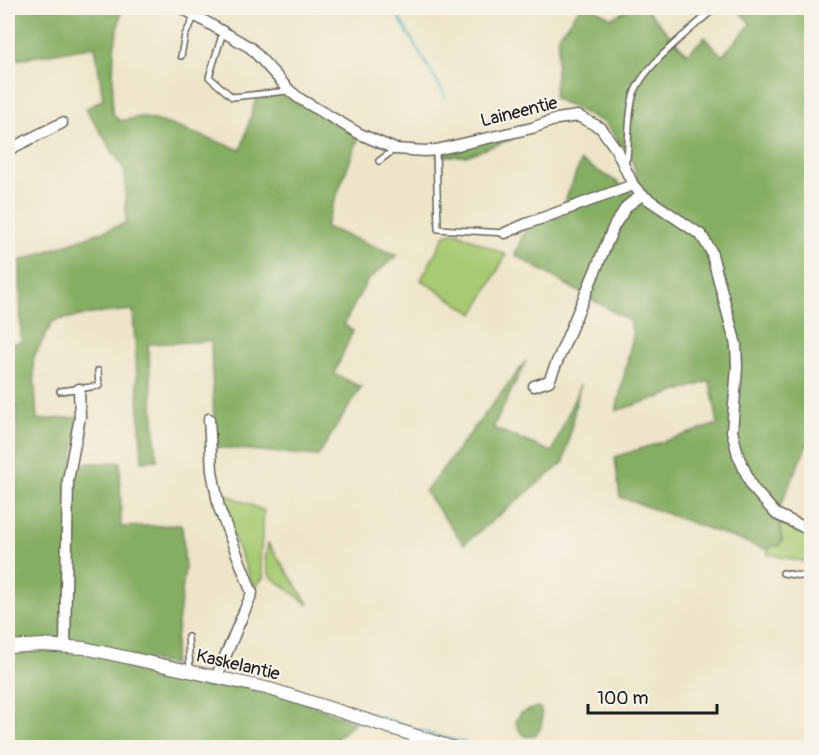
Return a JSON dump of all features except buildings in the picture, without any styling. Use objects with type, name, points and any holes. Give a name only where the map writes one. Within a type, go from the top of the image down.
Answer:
[{"type":"street","name":"Laineentie","points":[[182,8],[251,48],[300,99],[360,134],[394,149],[436,150],[532,128],[557,119],[578,116],[601,128],[616,149],[633,185],[642,195],[701,236],[711,251],[736,345],[737,367],[732,431],[738,455],[752,487],[776,514],[812,531]]},
{"type":"street","points":[[8,150],[62,123]]},
{"type":"street","points":[[505,233],[633,185]]},
{"type":"street","points":[[534,386],[549,381],[614,225],[627,206],[642,195]]},
{"type":"street","points":[[65,645],[68,480],[80,417],[79,389]]},
{"type":"street","points":[[209,418],[212,471],[219,508],[252,593],[216,678]]},
{"type":"street","name":"Kaskelantie","points":[[8,647],[65,645],[270,689],[454,747]]},
{"type":"lane","points":[[623,165],[627,158],[633,96],[640,80],[715,8]]},
{"type":"lane","points":[[181,57],[185,35],[195,16]]},
{"type":"lane","points":[[223,32],[209,77],[232,98],[290,91]]},
{"type":"lane","points":[[379,161],[394,149]]},
{"type":"lane","points":[[436,150],[438,229],[505,233]]},
{"type":"lane","points":[[60,391],[99,387],[98,371]]},
{"type":"lane","points":[[783,573],[812,578]]},
{"type":"lane","points":[[188,637],[190,672]]},
{"type":"green space","points":[[8,8],[122,8],[114,48],[112,112],[119,121],[141,117],[165,123],[241,150],[256,99],[290,91],[360,134],[325,227],[397,255],[367,281],[344,324],[353,331],[334,374],[361,387],[318,456],[215,447],[211,341],[148,344],[157,460],[142,461],[133,310],[53,321],[33,359],[37,420],[80,417],[72,464],[120,462],[121,527],[182,525],[185,568],[173,664],[65,645],[269,689],[355,722],[337,738],[339,747],[8,747],[8,524],[14,513],[17,407],[8,406],[8,344],[21,342],[20,261],[126,223],[125,171],[86,109],[103,99],[95,46],[9,61]]},
{"type":"green space","points":[[580,8],[593,8],[612,18],[630,8],[645,8],[687,54],[705,37],[722,56],[751,24],[736,8],[811,8],[811,446],[807,445],[775,518],[780,523],[782,541],[779,546],[772,545],[767,550],[620,497],[615,457],[718,424],[710,381],[616,411],[633,336],[630,321],[515,255],[526,226],[567,213],[564,203],[581,161],[642,200],[632,159],[605,123],[554,98],[559,35]]},
{"type":"green space","points":[[510,132],[512,139],[466,156],[436,156],[450,147]]},
{"type":"green space","points":[[456,232],[506,255],[474,314],[421,280],[445,235]]},
{"type":"green space","points":[[526,361],[493,428],[552,452],[580,385],[564,462],[464,544],[425,492]]},
{"type":"green space","points":[[219,491],[264,511],[260,561],[264,577],[254,588],[222,508]]},
{"type":"green space","points":[[780,523],[811,536],[811,563],[767,554],[772,545],[782,541]]},
{"type":"green space","points":[[268,543],[309,605],[270,576],[265,560]]},
{"type":"green space","points":[[540,708],[542,719],[538,733],[533,736],[522,734],[516,720],[521,713]]},
{"type":"waterway","points":[[393,8],[445,95],[445,99]]},
{"type":"waterway","points":[[293,688],[434,735],[487,748]]}]
